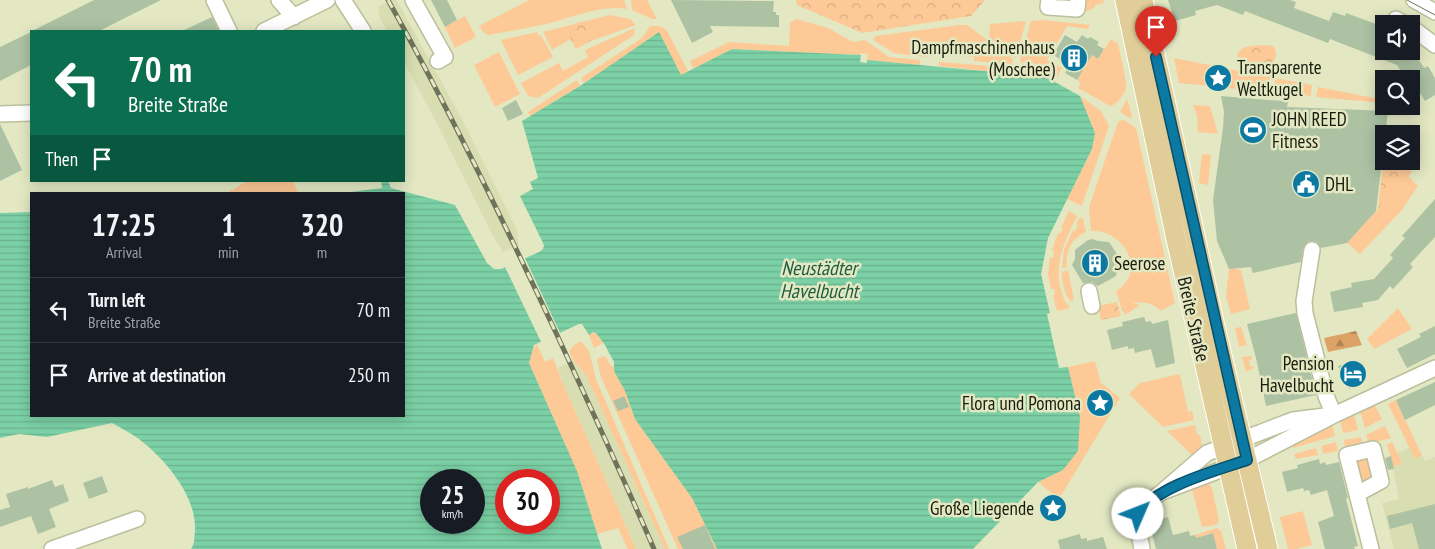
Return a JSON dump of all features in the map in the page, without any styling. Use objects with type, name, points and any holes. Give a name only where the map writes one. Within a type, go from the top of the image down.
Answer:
[{"type":"main road","name":"Breite Straße","points":[[1125,0],[1174,230],[1247,549]]},
{"type":"main road","name":"Breite Straße","points":[[1143,0],[1268,549]]},
{"type":"street","points":[[214,0],[229,30]]},
{"type":"street","points":[[279,0],[294,17]]},
{"type":"street","points":[[266,30],[327,0]]},
{"type":"street","points":[[342,0],[362,30]]},
{"type":"street","points":[[413,0],[445,57],[438,61]]},
{"type":"street","points":[[1049,0],[1048,7],[1077,9],[1078,0]]},
{"type":"street","points":[[1414,0],[1435,12]]},
{"type":"street","points":[[1420,34],[1435,45]]},
{"type":"street","points":[[0,114],[30,113]]},
{"type":"street","points":[[1312,250],[1304,301],[1305,313],[1326,396],[1334,415]]},
{"type":"street","points":[[1162,492],[1247,460],[1334,415],[1435,368]]},
{"type":"street","points":[[1142,549],[1137,523],[1138,514],[1144,505],[1207,453],[1293,420],[1334,415]]},
{"type":"street","points":[[1357,494],[1381,481],[1373,449],[1347,455],[1371,549]]},
{"type":"street","points":[[52,549],[137,519]]},
{"type":"shaded area","points":[[391,0],[396,0],[401,8],[463,121],[517,230],[519,245],[503,252],[493,236],[405,64],[405,30],[386,30],[380,19],[378,7]]},
{"type":"shaded area","points":[[573,360],[586,375],[665,549],[636,549],[564,386],[558,368]]},
{"type":"shaded area","points":[[1416,444],[1425,461],[1435,457],[1435,549],[1394,549],[1382,503],[1399,499],[1391,456]]},
{"type":"green space","points":[[529,0],[624,0],[627,9],[608,8],[542,25],[488,35],[479,26]]},
{"type":"green space","points":[[631,0],[647,0],[657,19],[652,19],[632,10]]},
{"type":"green space","points":[[796,0],[985,0],[971,16],[862,33],[797,5]]},
{"type":"green space","points":[[1083,0],[1103,0],[1104,3],[1095,5],[1095,7],[1088,11],[1082,10]]},
{"type":"green space","points":[[610,15],[630,19],[636,25],[591,41],[581,22]]},
{"type":"green space","points":[[465,16],[476,37],[455,48],[445,27]]},
{"type":"green space","points":[[797,19],[828,28],[853,42],[865,40],[889,57],[920,60],[920,65],[867,60],[868,54],[859,53],[861,55],[732,49],[693,69],[690,61],[729,42],[789,46],[790,22]]},
{"type":"green space","points":[[1042,20],[1090,25],[1088,29],[1067,26],[1047,60],[1062,68],[1057,77],[1030,61],[1022,63],[1020,61],[1031,21]]},
{"type":"green space","points":[[582,21],[591,41],[576,49],[566,30]]},
{"type":"green space","points":[[1026,21],[1016,58],[989,38],[990,24]]},
{"type":"green space","points":[[580,23],[566,30],[571,39],[552,50],[543,32]]},
{"type":"green space","points":[[967,25],[1013,59],[1012,65],[974,61],[974,57],[926,54],[926,57],[894,53],[873,40],[875,36]]},
{"type":"green space","points":[[650,26],[659,26],[666,29],[688,71],[681,75],[659,33],[584,83],[581,78],[642,38]]},
{"type":"green space","points":[[635,28],[634,35],[538,98],[528,96],[521,83],[559,63],[563,71],[588,57],[585,50]]},
{"type":"green space","points":[[537,32],[539,36],[541,35],[553,57],[518,75],[501,40]]},
{"type":"green space","points":[[1111,39],[1118,44],[1126,88],[1120,99],[1110,106],[1078,88],[1081,83],[1077,80],[1092,55],[1098,59]]},
{"type":"green space","points":[[1270,45],[1274,47],[1276,56],[1268,64],[1259,65],[1240,61],[1237,56],[1246,47]]},
{"type":"green space","points":[[499,52],[520,94],[495,107],[474,65]]},
{"type":"green space","points":[[1174,58],[1224,68],[1222,87],[1179,83]]},
{"type":"green space","points":[[939,62],[1027,69],[1026,75],[939,66]]},
{"type":"green space","points":[[1229,69],[1270,77],[1269,92],[1227,88]]},
{"type":"green space","points":[[1275,78],[1312,85],[1311,96],[1274,92]]},
{"type":"green space","points":[[577,80],[580,86],[530,116],[528,112]]},
{"type":"green space","points":[[1318,87],[1375,98],[1375,102],[1316,97]]},
{"type":"green space","points":[[1080,96],[1101,111],[1109,126],[1082,206],[1067,199],[1092,149],[1095,133]]},
{"type":"green space","points":[[1127,99],[1132,116],[1131,119],[1120,112]]},
{"type":"green space","points":[[1193,105],[1210,106],[1218,134],[1198,132],[1197,116]]},
{"type":"green space","points":[[1121,120],[1136,128],[1175,303],[1161,311],[1147,303],[1121,307],[1116,291],[1125,283],[1130,273],[1131,263],[1128,253],[1122,244],[1113,237],[1103,232],[1091,231],[1089,207],[1118,122]]},
{"type":"green space","points":[[1202,154],[1211,155],[1208,185],[1199,183]]},
{"type":"green space","points":[[1382,170],[1411,170],[1411,173],[1378,209]]},
{"type":"green space","points":[[1408,176],[1418,186],[1402,210],[1360,254],[1347,243]]},
{"type":"green space","points":[[245,182],[293,182],[298,192],[228,192]]},
{"type":"green space","points":[[1069,211],[1077,216],[1061,256],[1059,277],[1060,288],[1065,302],[1070,308],[1057,311],[1053,295],[1055,294],[1054,289],[1051,289],[1048,274],[1050,257],[1053,258],[1054,251],[1052,250]]},
{"type":"green space","points":[[1080,217],[1083,219],[1086,232],[1073,241],[1068,250],[1067,267],[1062,268],[1064,250],[1073,230],[1075,231],[1078,225],[1076,224]]},
{"type":"green space","points":[[1229,269],[1241,270],[1250,309],[1231,314],[1226,297]]},
{"type":"green space","points":[[1068,270],[1074,300],[1071,301],[1065,292],[1062,279],[1062,272]]},
{"type":"green space","points":[[1117,302],[1121,316],[1101,320],[1098,306]]},
{"type":"green space","points":[[1131,303],[1140,305],[1125,315],[1121,307]]},
{"type":"green space","points":[[1398,308],[1412,329],[1374,349],[1367,339]]},
{"type":"green space","points":[[1241,327],[1247,345],[1239,347],[1235,328]]},
{"type":"green space","points":[[1356,331],[1362,345],[1328,352],[1324,338]]},
{"type":"green space","points":[[593,332],[596,333],[603,343],[594,348],[589,335]]},
{"type":"green space","points":[[581,341],[589,351],[596,379],[669,549],[665,549],[586,375],[573,360],[569,351]]},
{"type":"green space","points":[[537,344],[545,362],[553,358],[636,549],[628,549],[618,528],[597,534],[577,471],[529,363],[532,350]]},
{"type":"green space","points":[[604,356],[610,365],[614,367],[635,419],[692,498],[717,549],[678,549],[601,377],[597,359]]},
{"type":"green space","points":[[1251,356],[1252,359],[1249,360],[1250,367],[1253,366],[1254,368],[1246,372],[1242,357]]},
{"type":"green space","points":[[1095,361],[1101,383],[1120,398],[1059,499],[1038,482],[1063,470],[1080,417],[1068,367]]},
{"type":"green space","points":[[1180,374],[1188,412],[1192,411],[1194,420],[1163,427],[1129,394],[1140,383]]},
{"type":"green space","points":[[1396,400],[1422,456],[1415,459],[1388,404]]},
{"type":"green space","points":[[1374,404],[1382,419],[1365,428],[1360,411]]},
{"type":"green space","points":[[1354,414],[1358,430],[1343,433],[1340,420]]},
{"type":"green space","points":[[1332,424],[1335,436],[1293,448],[1292,443]]},
{"type":"green space","points":[[1195,425],[1197,435],[1200,435],[1202,446],[1192,455],[1167,431]]},
{"type":"green space","points":[[1385,426],[1391,438],[1369,444],[1366,435]]},
{"type":"green space","points":[[1361,437],[1363,448],[1346,452],[1344,440]]},
{"type":"green space","points":[[1336,442],[1338,451],[1323,454],[1321,446]]},
{"type":"green space","points":[[1392,442],[1402,463],[1394,467],[1387,445]]},
{"type":"green space","points":[[1316,448],[1318,455],[1296,459],[1294,454]]},
{"type":"green space","points":[[1360,457],[1371,458],[1375,476],[1365,483],[1360,480],[1356,462]]},
{"type":"green space","points":[[1207,482],[1212,488],[1219,521],[1216,525],[1202,527],[1191,486]]},
{"type":"green space","points":[[1303,511],[1312,545],[1288,549],[1280,517]]},
{"type":"green space","points":[[1217,528],[1221,531],[1226,549],[1217,549],[1212,533],[1196,538],[1195,535]]},
{"type":"water","name":"Neustädter Havelbucht","points":[[659,32],[681,75],[732,49],[861,55],[860,62],[867,63],[867,60],[1046,77],[1080,96],[1095,133],[1092,149],[1048,238],[1041,274],[1050,313],[1047,314],[1059,368],[1068,367],[1080,417],[1078,451],[1063,470],[1038,482],[973,549],[717,549],[692,498],[635,419],[625,391],[614,371],[614,362],[605,345],[596,333],[593,332],[589,335],[582,324],[534,345],[529,363],[577,471],[602,549],[191,549],[195,531],[194,518],[191,505],[178,479],[149,447],[112,423],[47,437],[19,434],[0,438],[0,213],[30,212],[30,417],[405,417],[405,192],[351,192],[382,188],[381,182],[388,182],[391,188],[455,205],[487,263],[494,269],[501,269],[543,249],[544,245],[520,196],[533,189],[530,182],[538,178],[522,121],[580,86]]},
{"type":"pier","points":[[524,256],[561,335],[542,344],[504,265]]},
{"type":"building","points":[[94,0],[161,0],[101,30],[34,30]]},
{"type":"building","points":[[431,0],[447,0],[457,20],[445,27]]},
{"type":"building","points":[[671,0],[774,1],[773,12],[779,15],[779,27],[710,26],[713,32],[692,43]]},
{"type":"building","points":[[1168,0],[1290,0],[1296,2],[1294,8],[1329,21],[1333,12],[1345,16],[1346,13],[1375,24],[1375,56],[1330,39],[1328,43],[1245,11],[1243,15],[1217,5],[1195,11],[1196,15],[1175,21]]},
{"type":"building","points":[[212,17],[218,30],[184,30]]},
{"type":"building","points":[[30,32],[30,66],[0,81],[0,47]]},
{"type":"building","name":"Dampfmaschinenhaus (Moschee)","points":[[1065,35],[1077,42],[1082,35],[1088,39],[1090,37],[1099,42],[1097,45],[1104,49],[1098,59],[1092,55],[1077,80],[1065,73],[1070,65],[1053,55]]},
{"type":"building","points":[[1384,60],[1419,60],[1424,68],[1428,66],[1435,78],[1435,95],[1425,101],[1420,93],[1420,70],[1400,70],[1397,65]]},
{"type":"building","points":[[1221,96],[1288,102],[1287,107],[1375,110],[1375,115],[1388,115],[1386,125],[1375,125],[1375,170],[1381,170],[1376,211],[1347,243],[1321,248],[1317,242],[1309,241],[1303,248],[1301,262],[1253,273],[1251,267],[1229,269],[1217,241],[1213,200],[1224,112]]},
{"type":"building","points":[[516,100],[523,114],[508,121],[502,108]]},
{"type":"building","points":[[0,124],[22,170],[0,181]]},
{"type":"building","points":[[1435,199],[1435,237],[1410,264],[1413,267],[1393,289],[1390,286],[1378,300],[1362,303],[1363,307],[1334,312],[1330,292],[1352,287],[1351,283],[1374,279],[1393,258],[1390,255],[1405,238],[1402,236]]},
{"type":"building","name":"Seerose","points":[[1092,239],[1109,242],[1119,257],[1116,276],[1098,286],[1092,282],[1083,283],[1072,265],[1075,259],[1075,250]]},
{"type":"building","points":[[1296,313],[1316,395],[1266,406],[1247,324]]},
{"type":"building","points":[[1144,317],[1146,322],[1151,321],[1152,324],[1168,320],[1175,363],[1156,368],[1151,349],[1135,353],[1134,348],[1128,349],[1128,346],[1112,350],[1107,330],[1123,326],[1122,322]]},
{"type":"building","points":[[1435,326],[1435,354],[1407,368],[1397,349],[1421,337],[1419,334]]},
{"type":"building","name":"Pension Havelbucht","points":[[1355,360],[1365,381],[1349,389],[1338,366]]},
{"type":"building","points":[[1435,382],[1435,405],[1405,420],[1396,400]]},
{"type":"building","points":[[624,396],[629,407],[618,411],[613,401]]},
{"type":"building","points":[[1391,456],[1394,469],[1388,470],[1385,458]]},
{"type":"building","points":[[1319,459],[1320,464],[1325,462],[1326,465],[1339,462],[1358,546],[1354,547],[1355,549],[1325,549],[1318,522],[1334,516],[1327,490],[1311,495],[1309,490],[1304,491],[1303,488],[1287,492],[1282,472],[1298,468],[1297,465]]},
{"type":"building","points":[[102,476],[108,492],[89,499],[83,483]]},
{"type":"building","points":[[52,480],[55,487],[63,484],[69,501],[49,509],[56,527],[38,534],[31,516],[0,527],[0,510],[10,507],[6,494],[28,487],[28,489]]},
{"type":"building","points":[[1435,504],[1435,549],[1419,549],[1412,523],[1390,529],[1387,516]]},
{"type":"building","points":[[1168,517],[1173,535],[1189,531],[1190,536],[1195,535],[1196,538],[1213,533],[1217,549],[1156,549],[1149,522]]},
{"type":"building","points":[[705,525],[715,549],[683,549],[677,537]]},
{"type":"building","points":[[1080,534],[1081,539],[1087,538],[1087,541],[1103,537],[1107,549],[1060,549],[1058,540]]},
{"type":"tram line","points":[[1407,0],[1435,15]]},
{"type":"railway","points":[[388,0],[405,30]]},
{"type":"railway","points":[[405,30],[476,166],[517,250],[654,549]]},
{"type":"place","name":"Dampfmaschinenhaus (Moschee)","points":[[1074,58]]},
{"type":"place","name":"Transparente Weltkugel","points":[[1218,78]]},
{"type":"place","name":"JOHN REED Fitness","points":[[1253,130]]},
{"type":"place","name":"DHL","points":[[1306,184]]},
{"type":"place","name":"Seerose","points":[[1095,263]]},
{"type":"place","name":"Pension Havelbucht","points":[[1353,374]]},
{"type":"place","name":"Flora und Pomona","points":[[1100,403]]},
{"type":"place","name":"Große Liegende","points":[[1053,508]]},
{"type":"route","points":[[1138,514],[1144,505],[1162,492],[1247,460],[1214,322],[1156,57]]}]
